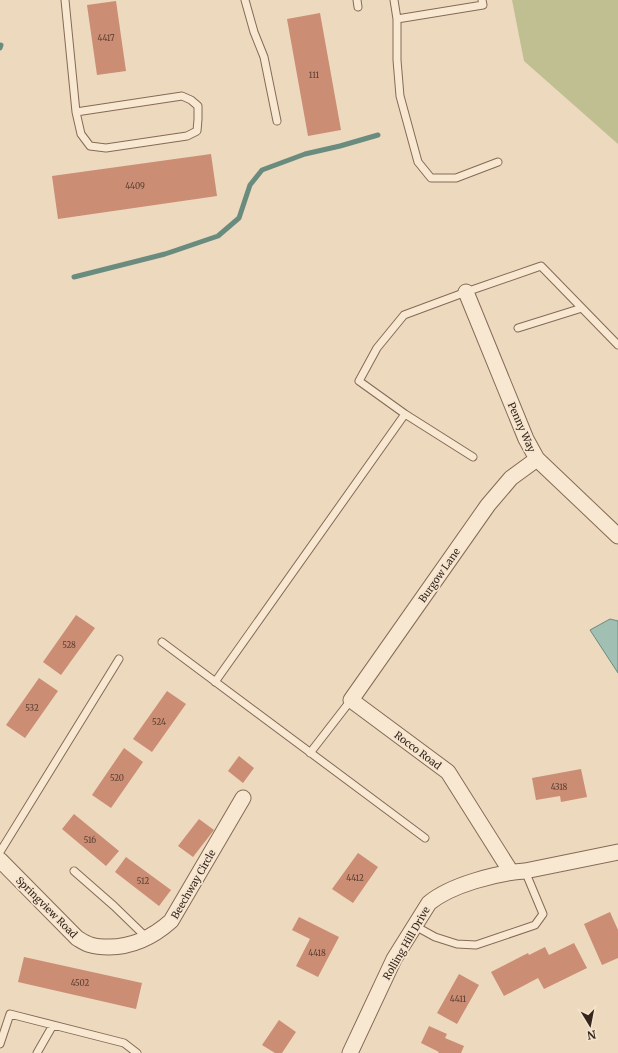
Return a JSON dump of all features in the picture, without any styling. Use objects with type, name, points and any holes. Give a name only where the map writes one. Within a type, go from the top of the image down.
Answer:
[{"type":"street","name":"Penny Way","points":[[466,292],[526,439],[537,459],[618,536]]},
{"type":"street","name":"Burgow Lane","points":[[351,700],[488,505],[511,478],[537,459]]},
{"type":"street","name":"Rocco Road","points":[[351,700],[448,772],[518,871]]},
{"type":"street","name":"Beechway Circle","points":[[98,947],[121,947],[130,945],[161,930],[170,921],[243,798]]},
{"type":"street","name":"Rolling Hill Drive","points":[[350,1053],[394,959],[429,903],[441,894],[472,883],[518,871],[618,852]]},
{"type":"street","name":"Springview Road","points":[[0,860],[77,938],[98,947]]},
{"type":"lane","points":[[65,0],[76,112],[80,134],[90,146],[106,148],[187,136],[197,131],[198,106],[191,100],[182,96],[76,112]]},
{"type":"lane","points":[[245,0],[254,32],[264,57],[277,121]]},
{"type":"lane","points":[[394,0],[397,19],[397,60],[400,96],[418,162],[431,178],[456,178],[498,162]]},
{"type":"lane","points":[[397,19],[483,5],[482,0]]},
{"type":"lane","points":[[472,457],[405,414],[359,382],[377,348],[404,315],[542,266],[618,344]]},
{"type":"lane","points":[[518,328],[582,308]]},
{"type":"lane","points":[[215,682],[405,414]]},
{"type":"lane","points":[[162,642],[425,838]]},
{"type":"lane","points":[[0,852],[119,659]]},
{"type":"lane","points":[[310,753],[351,700]]},
{"type":"lane","points":[[74,871],[114,906],[147,938]]},
{"type":"lane","points":[[415,926],[435,937],[457,944],[476,945],[535,925],[543,914],[518,871]]},
{"type":"lane","points":[[0,1044],[10,1014],[124,1043],[137,1053]]},
{"type":"lane","points":[[37,1053],[54,1025]]},
{"type":"green space","points":[[512,0],[618,0],[618,144],[524,61]]},
{"type":"shaded area","points":[[610,619],[618,621],[618,673],[590,630]]},
{"type":"building","points":[[116,1],[126,71],[97,75],[87,5]]},
{"type":"building","points":[[320,13],[341,130],[308,136],[287,19]]},
{"type":"building","points":[[211,154],[217,196],[58,219],[52,176]]},
{"type":"building","points":[[76,615],[95,628],[61,675],[43,662]]},
{"type":"building","points":[[39,678],[58,691],[25,738],[6,725]]},
{"type":"building","points":[[167,691],[186,704],[152,752],[133,739]]},
{"type":"building","points":[[124,748],[143,762],[111,808],[92,795]]},
{"type":"building","points":[[239,756],[254,768],[243,783],[228,771]]},
{"type":"building","points":[[581,769],[587,797],[561,802],[560,796],[536,800],[532,778]]},
{"type":"building","points":[[74,814],[119,851],[106,866],[62,829]]},
{"type":"building","points":[[199,819],[214,830],[193,857],[178,846]]},
{"type":"building","points":[[358,853],[378,867],[353,903],[332,889]]},
{"type":"building","points":[[126,857],[171,890],[159,906],[115,872]]},
{"type":"building","points":[[610,912],[618,930],[618,958],[602,965],[584,924]]},
{"type":"building","points":[[299,917],[339,937],[318,977],[296,966],[310,939],[292,930]]},
{"type":"building","points":[[574,943],[587,968],[544,989],[538,978],[504,996],[491,972],[528,953],[529,955],[545,947],[549,955]]},
{"type":"building","points":[[24,957],[142,983],[136,1009],[18,982]]},
{"type":"building","points":[[459,974],[479,985],[457,1024],[437,1013]]},
{"type":"building","points":[[279,1020],[296,1032],[282,1053],[275,1053],[262,1045]]},
{"type":"building","points":[[429,1026],[447,1034],[445,1038],[464,1046],[461,1053],[438,1053],[439,1052],[421,1043]]},
{"type":"waterway","points":[[74,277],[165,254],[218,236],[239,218],[250,185],[262,170],[305,154],[378,135]]}]
